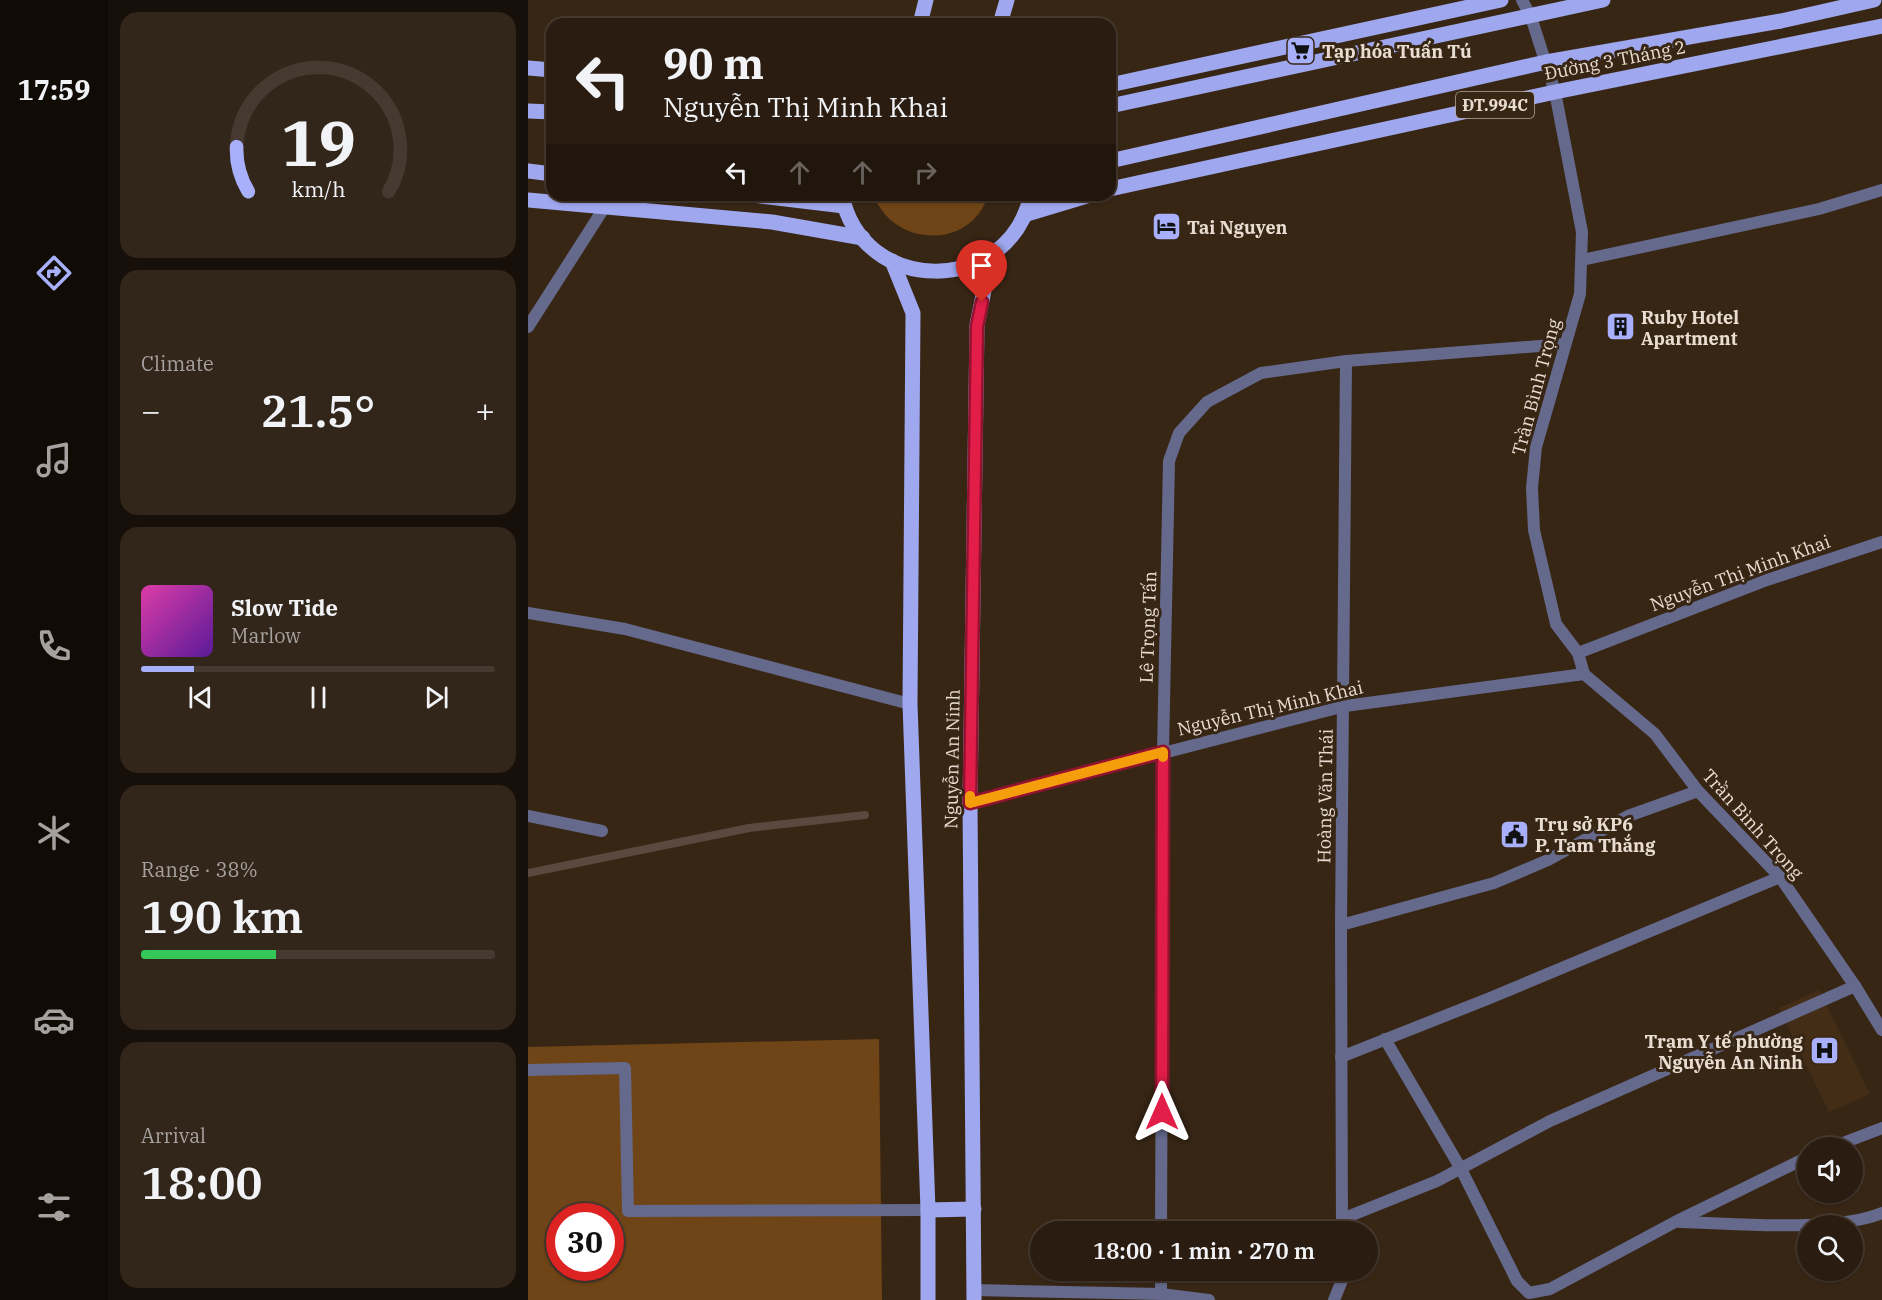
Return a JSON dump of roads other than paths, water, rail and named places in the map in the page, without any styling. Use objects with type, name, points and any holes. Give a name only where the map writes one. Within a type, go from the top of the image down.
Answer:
[{"type":"main road","points":[[922,18],[926,0]]},
{"type":"main road","points":[[1002,18],[1007,0]]},
{"type":"main road","points":[[1116,84],[1501,0]]},
{"type":"main road","points":[[1116,105],[1604,0]]},
{"type":"main road","name":"Đường 3 Tháng 2","points":[[1116,160],[1546,62],[1781,21],[1874,0]]},
{"type":"main road","name":"Đường 3 Tháng 2","points":[[1116,188],[1555,92],[1882,26]]},
{"type":"main road","points":[[528,68],[546,70]]},
{"type":"main road","points":[[528,111],[546,112]]},
{"type":"main road","points":[[528,171],[546,173]]},
{"type":"main road","points":[[528,200],[772,222],[863,238]]},
{"type":"main road","points":[[843,201],[863,238],[892,261],[925,272],[960,270],[991,256],[1012,238],[1027,214],[1030,201]]},
{"type":"main road","points":[[1027,214],[1070,201]]},
{"type":"main road","name":"Nguyễn An Ninh","points":[[974,1295],[970,803],[977,326],[991,256]]},
{"type":"main road","name":"Nguyễn An Ninh","points":[[892,261],[913,313],[910,704],[928,1210],[928,1300]]},
{"type":"main road","points":[[928,1210],[974,1209]]},
{"type":"street","name":"Trần Bình Trọng","points":[[1522,0],[1532,16],[1555,92],[1582,232],[1580,294],[1536,447],[1532,488],[1534,530],[1546,590],[1556,624],[1578,653],[1584,674],[1655,734],[1698,791],[1780,877],[1855,986],[1882,1030]]},
{"type":"street","points":[[1582,260],[1819,209],[1882,190]]},
{"type":"street","points":[[528,327],[604,208]]},
{"type":"street","name":"Lê Trọng Tấn","points":[[1161,1221],[1163,752],[1169,461],[1179,433],[1207,402],[1261,373],[1346,361],[1565,344]]},
{"type":"street","name":"Hoàng Văn Thái","points":[[1342,1221],[1341,925],[1345,706],[1346,361]]},
{"type":"street","name":"Nguyễn Thị Minh Khai","points":[[1578,653],[1767,580],[1882,542]]},
{"type":"street","points":[[528,613],[625,629],[910,704]]},
{"type":"street","name":"Nguyễn Thị Minh Khai","points":[[970,803],[1345,706],[1584,674]]},
{"type":"street","points":[[1341,925],[1494,883],[1548,860],[1628,816],[1698,791]]},
{"type":"street","points":[[528,816],[602,831]]},
{"type":"street","points":[[1341,1057],[1780,877]]},
{"type":"street","points":[[1351,1221],[1461,1169],[1550,1121],[1855,986]]},
{"type":"street","points":[[1385,1039],[1461,1169],[1517,1281],[1528,1293],[1550,1289],[1675,1222],[1797,1162]]},
{"type":"street","points":[[528,1070],[625,1068],[628,1211],[928,1210]]},
{"type":"street","points":[[1859,1137],[1882,1128]]},
{"type":"street","points":[[1675,1222],[1828,1224],[1864,1220],[1882,1213]]},
{"type":"street","points":[[1161,1281],[1161,1294]]},
{"type":"street","points":[[1334,1300],[1342,1281]]},
{"type":"street","points":[[974,1295],[1161,1294],[1209,1300]]},
{"type":"waterway","points":[[528,873],[749,828],[865,815]]},
{"type":"place","name":"Tạp hóa Tuấn Tú","points":[[1301,51]]},
{"type":"place","name":"Tai Nguyen","points":[[1166,227]]},
{"type":"place","name":"Ruby Hotel Apartment","points":[[1620,327]]},
{"type":"place","name":"Trụ sở KP6 P. Tam Thắng","points":[[1514,834]]},
{"type":"place","name":"Trạm Y tế phường Nguyễn An Ninh","points":[[1824,1051]]}]
